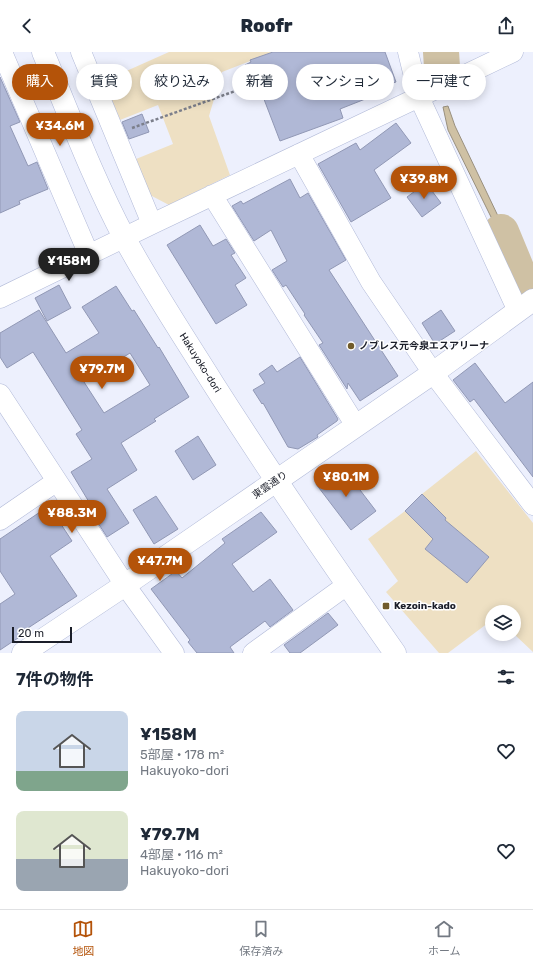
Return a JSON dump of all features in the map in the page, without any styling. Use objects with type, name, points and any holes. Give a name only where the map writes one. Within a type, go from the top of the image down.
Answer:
[{"type":"main road","name":"Hakuyoko-dori","points":[[43,52],[101,190],[124,238],[156,293],[276,480],[395,653]]},
{"type":"main road","name":"東雲通り","points":[[23,653],[125,585],[433,373],[525,305]]},
{"type":"street","points":[[81,52],[152,224]]},
{"type":"street","points":[[408,52],[411,64]]},
{"type":"street","points":[[486,65],[513,52]]},
{"type":"street","points":[[3,62],[89,255]]},
{"type":"street","points":[[0,298],[413,100]]},
{"type":"street","points":[[421,100],[525,305]]},
{"type":"street","points":[[299,154],[371,282],[433,373],[533,505]]},
{"type":"street","points":[[212,195],[356,426]]},
{"type":"street","points":[[1,397],[125,585],[174,653]]},
{"type":"street","points":[[0,520],[57,481]]},
{"type":"street","points":[[253,653],[347,585]]},
{"type":"path","points":[[116,135],[232,92]]},
{"type":"shaded area","points":[[169,52],[273,52],[242,64],[232,64],[232,68],[224,71],[224,64],[142,64]]},
{"type":"shaded area","points":[[140,65],[140,100],[214,100],[209,116],[230,175],[169,205],[150,195],[136,159],[173,144],[158,105],[120,120],[112,100],[132,100],[132,69]]},
{"type":"shaded area","points":[[448,106],[455,126],[498,216],[522,278],[517,277],[493,221],[448,130],[443,107]]},
{"type":"shaded area","points":[[476,451],[533,523],[533,652],[521,641],[521,605],[485,605],[485,625],[448,653],[439,653],[386,592],[398,581],[368,539],[405,511],[422,494]]},
{"type":"building","points":[[273,52],[385,52],[389,64],[296,64],[296,100],[363,100],[340,109],[343,118],[280,141],[264,100],[288,100],[288,64],[247,64],[251,62],[250,60]]},
{"type":"building","points":[[0,77],[20,122],[10,126],[28,166],[37,162],[48,189],[19,201],[20,204],[0,213]]},
{"type":"building","points":[[142,114],[149,132],[129,139],[122,122]]},
{"type":"building","points":[[396,123],[411,143],[374,170],[391,198],[351,222],[318,164],[356,143],[360,150]]},
{"type":"building","points":[[290,179],[300,198],[308,193],[346,260],[329,270],[398,376],[360,401],[348,383],[347,389],[319,345],[323,343],[304,315],[305,314],[286,285],[283,287],[272,270],[287,261],[271,230],[254,241],[232,206],[241,201],[243,204]]},
{"type":"building","points":[[426,183],[441,203],[422,217],[407,197]]},
{"type":"building","points":[[200,225],[213,246],[226,239],[235,253],[231,255],[246,278],[235,285],[247,305],[216,324],[167,245]]},
{"type":"building","points":[[59,285],[71,308],[47,321],[35,298]]},
{"type":"building","points":[[116,286],[132,311],[134,310],[158,348],[159,347],[189,397],[154,419],[156,421],[121,443],[137,470],[107,489],[129,523],[107,537],[89,509],[92,507],[71,472],[92,459],[76,434],[82,430],[33,352],[7,368],[0,357],[0,333],[39,310],[66,353],[99,333],[82,307]],"holes":[[[130,353],[150,385],[104,413],[84,382]]]},
{"type":"building","points":[[441,310],[455,331],[435,344],[422,323]]},
{"type":"building","points":[[300,357],[338,419],[317,435],[318,437],[298,449],[288,447],[263,403],[262,404],[253,390],[265,383],[259,374],[272,365],[277,372]]},
{"type":"building","points":[[475,363],[505,403],[533,382],[533,477],[474,399],[470,402],[453,380]]},
{"type":"building","points":[[198,436],[216,465],[193,480],[175,451]]},
{"type":"building","points":[[341,465],[376,511],[351,530],[316,484]]},
{"type":"building","points":[[422,494],[446,518],[445,520],[489,557],[467,583],[425,549],[433,539],[405,511]]},
{"type":"building","points":[[156,496],[178,529],[154,544],[133,510]]},
{"type":"building","points":[[49,506],[72,541],[50,556],[77,596],[28,628],[30,630],[0,650],[0,604],[15,594],[0,571],[0,539]]},
{"type":"building","points":[[261,512],[277,532],[232,564],[253,592],[270,579],[293,610],[270,627],[265,621],[230,647],[234,653],[197,653],[188,642],[190,640],[151,589],[176,571],[182,578],[225,543],[222,539]]},
{"type":"building","points":[[328,613],[338,625],[300,653],[290,653],[284,645]]},
{"type":"waterway","points":[[441,52],[442,64]]},
{"type":"waterway","points":[[501,232],[523,285]]},
{"type":"place","name":"ノブレス元今泉エスアリーナ","points":[[351,346]]},
{"type":"place","name":"Kezoin-kado","points":[[386,606]]}]
